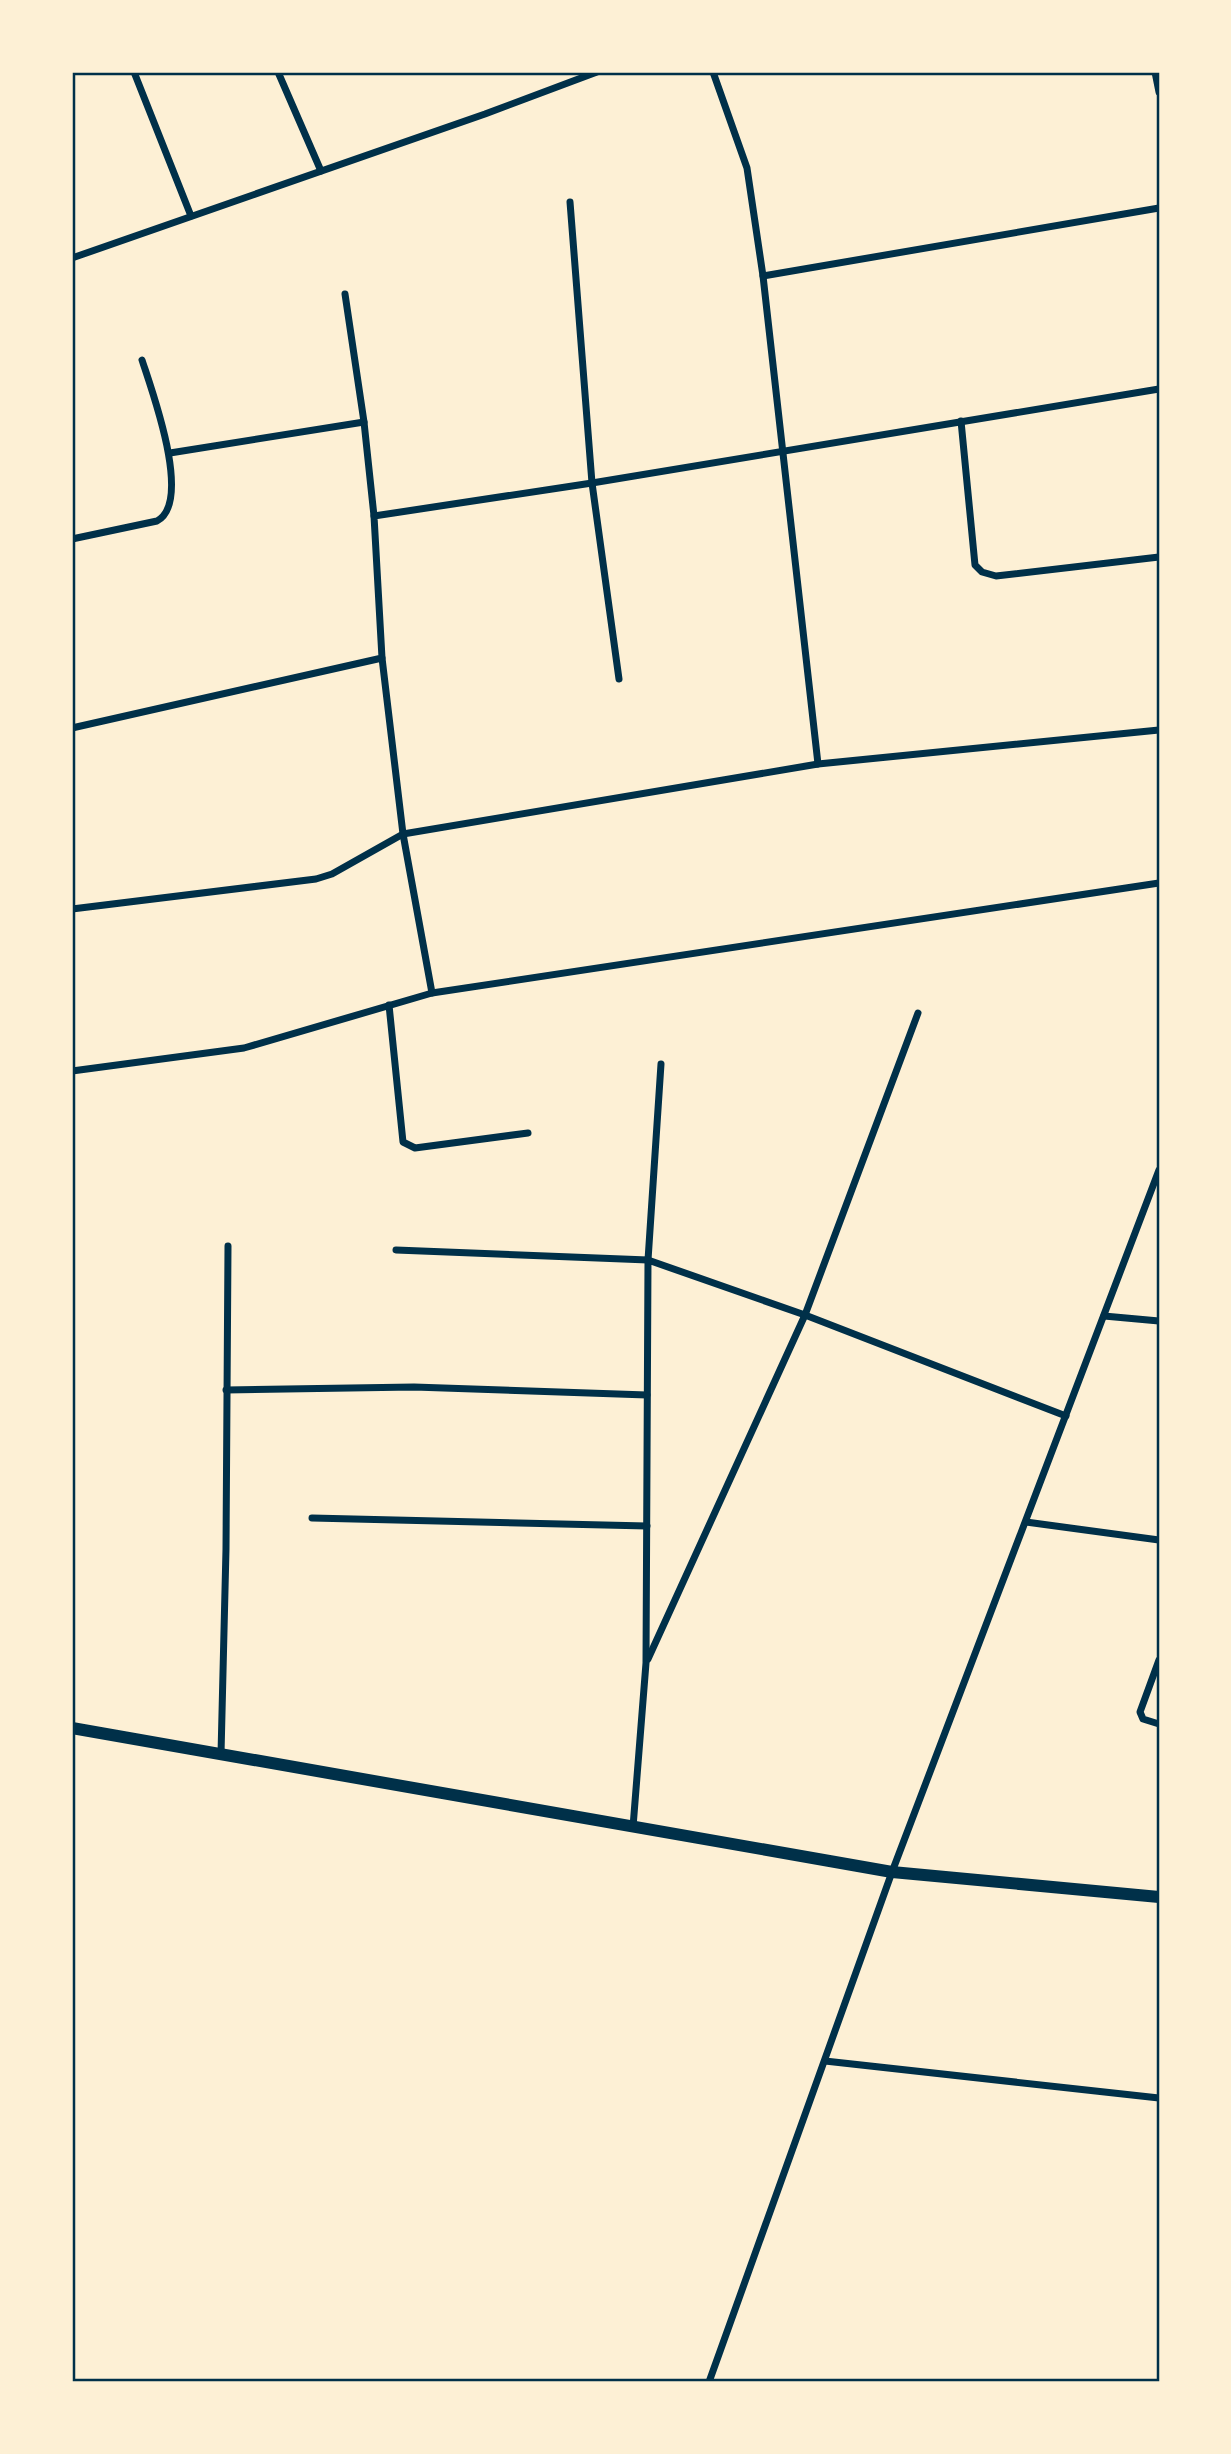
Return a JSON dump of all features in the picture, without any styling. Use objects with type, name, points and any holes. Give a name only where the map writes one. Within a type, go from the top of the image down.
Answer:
[{"type":"street","points":[[134,72],[191,216]]},
{"type":"street","points":[[278,72],[321,171]]},
{"type":"street","points":[[72,258],[597,72]]},
{"type":"street","points":[[713,72],[747,169],[763,276],[818,764]]},
{"type":"street","points":[[1155,72],[1159,92]]},
{"type":"street","points":[[570,202],[592,483],[619,679]]},
{"type":"street","points":[[763,276],[1159,208]]},
{"type":"street","points":[[345,294],[364,422],[382,658],[402,834],[432,993]]},
{"type":"street","points":[[72,539],[161,520],[171,502],[170,453],[142,360]]},
{"type":"street","points":[[373,516],[592,483],[1159,389]]},
{"type":"street","points":[[961,421],[975,565],[979,570],[996,576],[1159,557]]},
{"type":"street","points":[[170,453],[364,422]]},
{"type":"street","points":[[72,728],[382,658]]},
{"type":"street","points":[[72,909],[316,879],[331,874],[402,834],[818,764],[1159,730]]},
{"type":"street","points":[[72,1071],[244,1048],[432,993],[1159,883]]},
{"type":"street","points":[[389,1005],[403,1142],[415,1147],[528,1133]]},
{"type":"street","points":[[646,1663],[805,1315],[918,1013]]},
{"type":"street","points":[[633,1827],[646,1663],[648,1260],[661,1064]]},
{"type":"street","points":[[709,2382],[892,1872],[1159,1170]]},
{"type":"street","points":[[221,1754],[226,1549],[228,1246]]},
{"type":"street","points":[[396,1250],[648,1260],[805,1315],[1066,1416]]},
{"type":"street","points":[[1104,1316],[1159,1321]]},
{"type":"street","points":[[226,1391],[414,1387],[647,1395]]},
{"type":"street","points":[[312,1518],[647,1526]]},
{"type":"street","points":[[1026,1522],[1159,1540]]},
{"type":"street","points":[[1159,1660],[1140,1714],[1145,1721],[1159,1724]]},
{"type":"street","points":[[72,1728],[892,1872],[1159,1897]]},
{"type":"street","points":[[825,2061],[1159,2098]]}]
